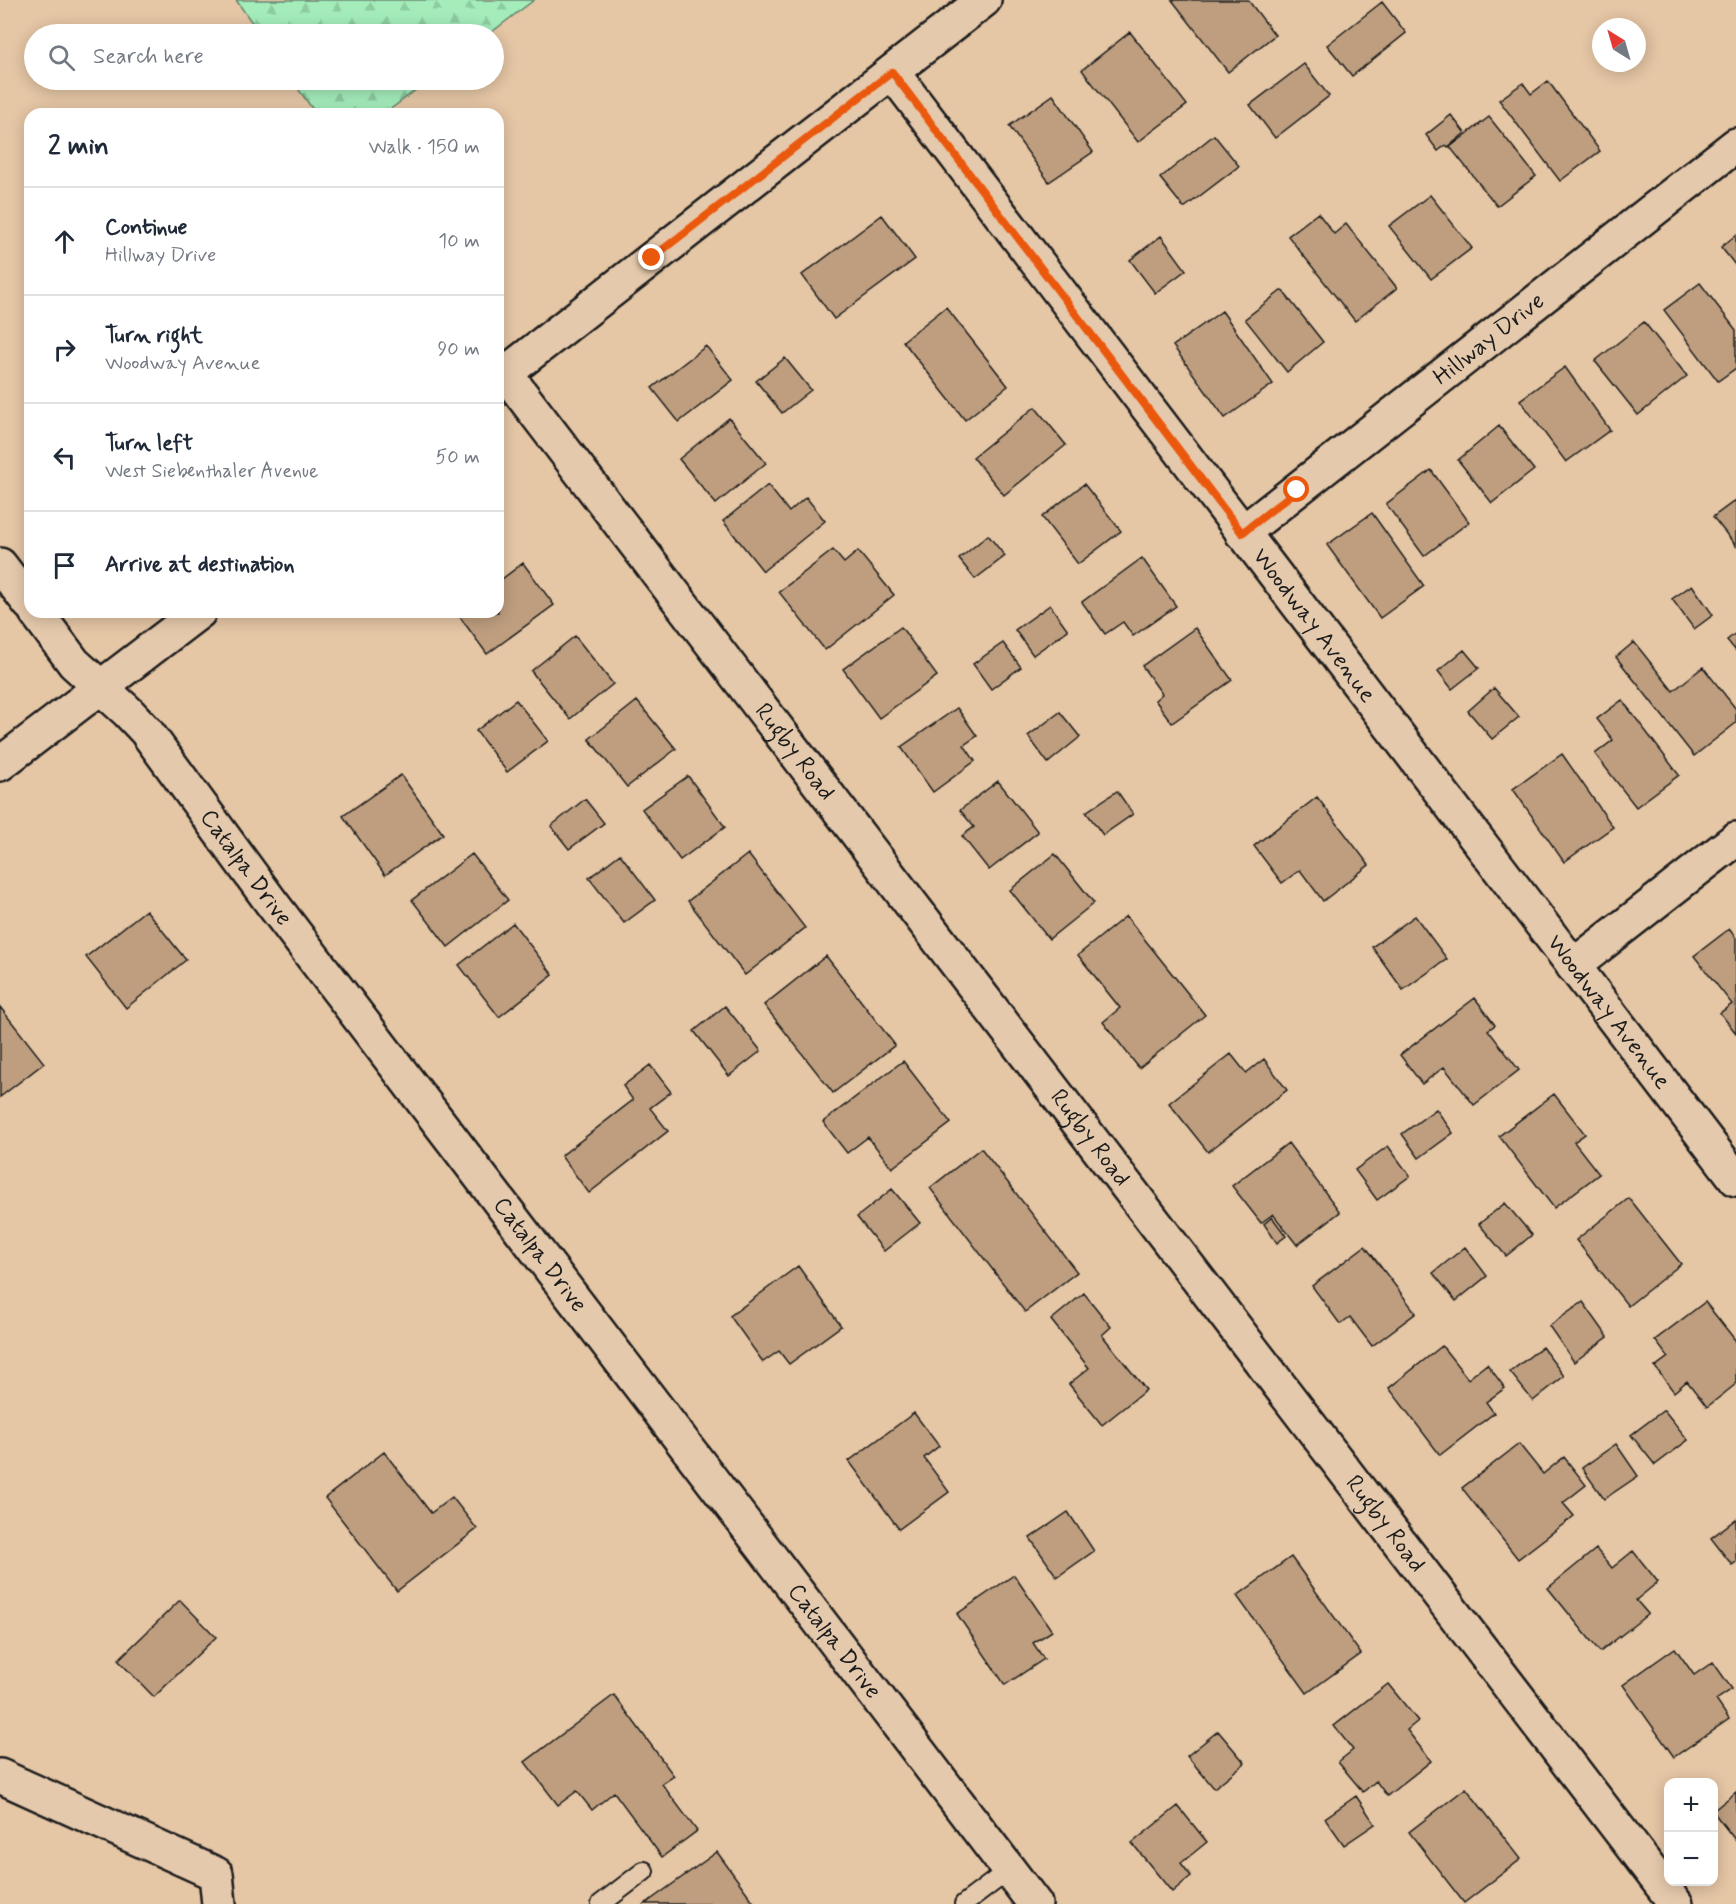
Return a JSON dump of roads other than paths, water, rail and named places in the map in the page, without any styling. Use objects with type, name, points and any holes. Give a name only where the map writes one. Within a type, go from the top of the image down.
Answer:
[{"type":"street","points":[[504,374],[984,0]]},
{"type":"street","name":"Woodway Avenue","points":[[892,72],[1736,1179]]},
{"type":"street","name":"Hillway Drive","points":[[1242,533],[1736,145]]},
{"type":"street","name":"Rugby Road","points":[[504,380],[1676,1904]]},
{"type":"street","points":[[0,565],[24,596]]},
{"type":"street","name":"Catalpa Drive","points":[[40,618],[74,663],[146,731],[286,921],[1035,1904]]},
{"type":"street","points":[[0,764],[191,618]]},
{"type":"street","points":[[1573,966],[1736,839]]},
{"type":"street","points":[[0,1776],[216,1874],[219,1904]]},
{"type":"lane","points":[[964,1904],[1009,1870]]},
{"type":"lane","points":[[601,1904],[644,1871]]}]
